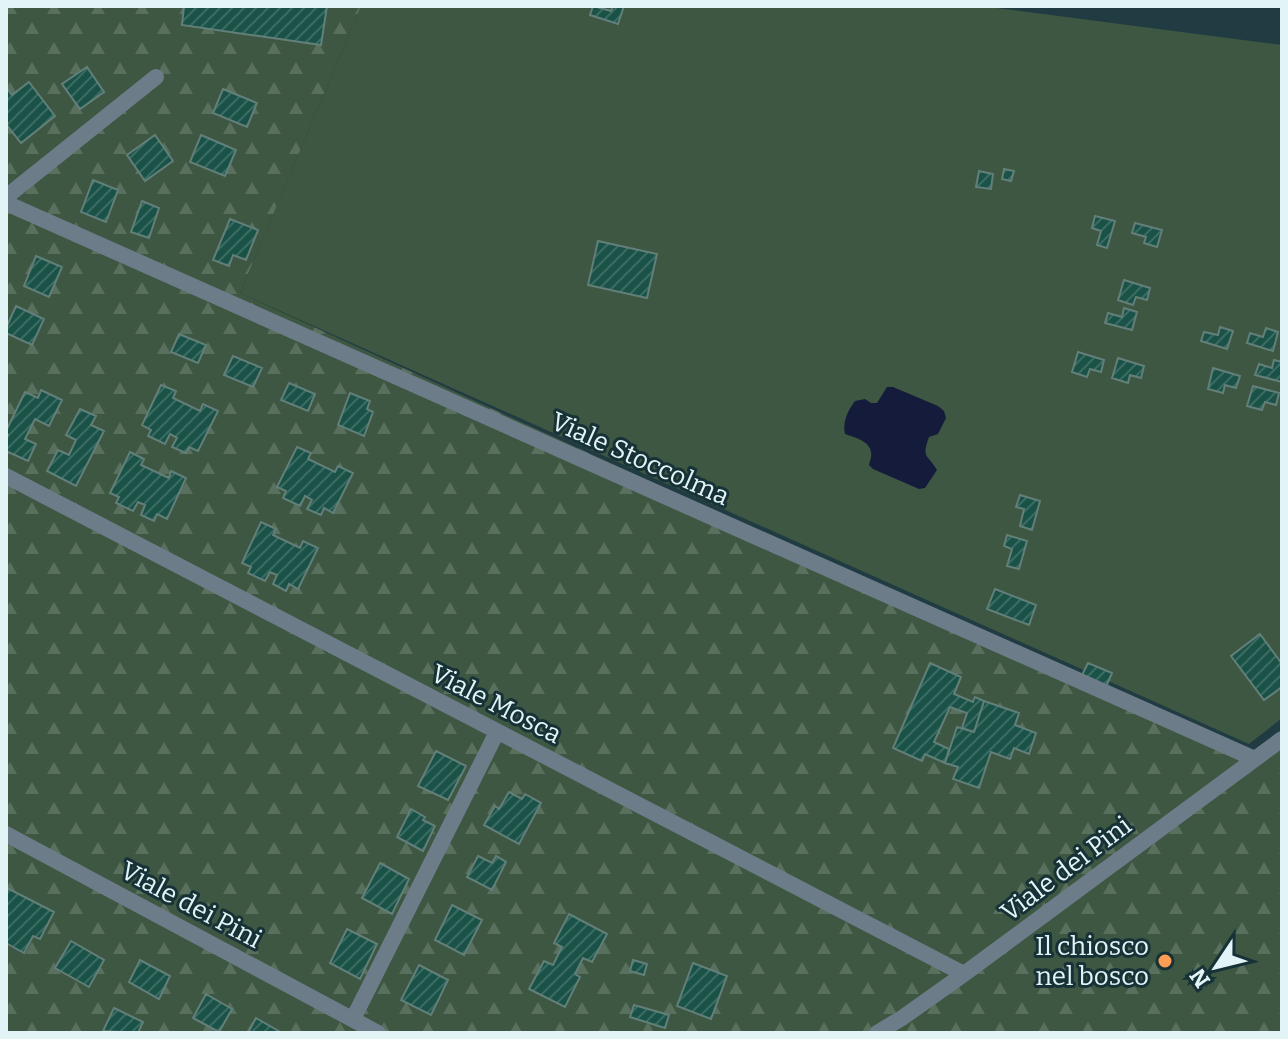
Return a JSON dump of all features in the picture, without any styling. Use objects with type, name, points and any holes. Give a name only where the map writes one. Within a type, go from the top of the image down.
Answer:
[{"type":"street","points":[[6,197],[156,77]]},
{"type":"street","name":"Viale Stoccolma","points":[[6,203],[1255,759]]},
{"type":"street","name":"Viale Mosca","points":[[6,476],[964,974]]},
{"type":"street","points":[[353,1019],[497,732]]},
{"type":"street","name":"Viale dei Pini","points":[[877,1033],[964,974],[1282,739]]},
{"type":"street","name":"Viale dei Pini","points":[[6,834],[378,1033]]},
{"type":"green space","points":[[6,6],[361,6],[240,293],[1255,759],[1282,740],[1282,1033],[6,1033]]},
{"type":"green space","points":[[361,6],[981,6],[1282,45],[1282,718],[1249,744],[240,293]]},
{"type":"water","points":[[887,387],[944,411],[946,418],[938,434],[929,437],[927,444],[927,456],[937,470],[925,488],[919,489],[873,469],[869,465],[871,454],[868,445],[845,434],[846,416],[855,401],[865,399],[877,403]]},
{"type":"building","points":[[184,6],[327,6],[321,45],[182,25]]},
{"type":"building","points":[[593,6],[611,11],[613,6],[624,6],[618,24],[590,15]]},
{"type":"building","points":[[87,67],[104,92],[80,109],[62,84]]},
{"type":"building","points":[[29,82],[55,116],[21,143],[6,124],[6,87],[12,95]]},
{"type":"building","points":[[223,89],[257,103],[247,127],[213,113]]},
{"type":"building","points":[[155,135],[173,161],[145,181],[127,155]]},
{"type":"building","points":[[201,135],[236,150],[225,176],[190,162]]},
{"type":"building","points":[[1004,169],[1014,171],[1011,181],[1002,179]]},
{"type":"building","points":[[979,171],[993,174],[991,189],[976,187]]},
{"type":"building","points":[[93,180],[118,190],[106,222],[81,212]]},
{"type":"building","points":[[142,201],[159,208],[149,238],[131,232]]},
{"type":"building","points":[[1095,216],[1115,221],[1107,248],[1097,245],[1101,231],[1092,228]]},
{"type":"building","points":[[230,219],[258,230],[246,260],[233,255],[229,266],[213,260]]},
{"type":"building","points":[[1135,223],[1162,230],[1157,247],[1144,243],[1146,237],[1132,233]]},
{"type":"building","points":[[598,241],[657,254],[647,298],[588,285]]},
{"type":"building","points":[[36,256],[62,267],[49,297],[24,286]]},
{"type":"building","points":[[1124,280],[1150,288],[1147,300],[1136,297],[1133,305],[1118,300]]},
{"type":"building","points":[[16,306],[44,319],[32,345],[6,333]]},
{"type":"building","points":[[1124,308],[1137,312],[1132,330],[1105,323],[1108,313],[1122,317]]},
{"type":"building","points":[[1220,327],[1233,331],[1227,349],[1201,341],[1204,332],[1218,335]]},
{"type":"building","points":[[1266,328],[1278,332],[1273,351],[1247,343],[1250,333],[1263,337]]},
{"type":"building","points":[[179,334],[206,345],[198,363],[171,352]]},
{"type":"building","points":[[1078,352],[1104,360],[1101,372],[1090,369],[1087,377],[1072,372]]},
{"type":"building","points":[[233,356],[262,368],[253,387],[224,375]]},
{"type":"building","points":[[1118,358],[1144,366],[1141,378],[1130,375],[1128,383],[1112,378]]},
{"type":"building","points":[[1274,360],[1282,362],[1282,382],[1255,375],[1259,364],[1272,368]]},
{"type":"building","points":[[1213,368],[1240,376],[1236,388],[1225,385],[1223,393],[1208,389]]},
{"type":"building","points":[[289,383],[315,394],[308,411],[281,400]]},
{"type":"building","points":[[161,385],[176,391],[173,398],[200,411],[203,404],[218,411],[198,451],[189,447],[186,453],[172,447],[177,438],[170,434],[165,444],[148,436],[151,430],[142,425]]},
{"type":"building","points":[[1253,386],[1279,393],[1276,405],[1265,402],[1262,410],[1247,406]]},
{"type":"building","points":[[41,390],[62,400],[49,426],[35,419],[25,439],[36,444],[28,461],[6,451],[6,431],[25,392],[38,398]]},
{"type":"building","points":[[350,393],[370,401],[367,409],[373,412],[364,436],[338,425]]},
{"type":"building","points":[[80,409],[96,416],[91,425],[104,431],[76,486],[47,471],[58,450],[69,455],[76,440],[66,435]]},
{"type":"building","points":[[297,447],[311,453],[308,459],[335,472],[338,466],[353,473],[333,513],[324,508],[321,515],[307,509],[312,500],[305,496],[300,506],[283,498],[286,491],[277,487]]},
{"type":"building","points":[[130,452],[144,459],[141,465],[169,478],[171,471],[186,478],[167,519],[157,514],[154,521],[141,515],[145,505],[138,502],[133,511],[116,503],[119,497],[110,493]]},
{"type":"building","points":[[1020,495],[1040,501],[1032,530],[1020,526],[1024,509],[1016,507]]},
{"type":"building","points":[[261,522],[276,529],[273,535],[300,548],[303,541],[318,548],[298,589],[289,584],[286,591],[273,584],[277,575],[270,572],[265,581],[248,573],[251,567],[242,563]]},
{"type":"building","points":[[1007,535],[1027,541],[1019,569],[1007,566],[1012,549],[1004,546]]},
{"type":"building","points":[[995,589],[1036,605],[1029,625],[987,609]]},
{"type":"building","points":[[1260,634],[1282,664],[1282,687],[1264,700],[1231,656]]},
{"type":"building","points":[[930,663],[961,677],[954,694],[973,702],[975,697],[984,701],[974,732],[962,728],[967,713],[950,707],[934,742],[949,749],[945,763],[925,754],[922,761],[893,748]]},
{"type":"building","points":[[1088,663],[1112,673],[1106,687],[1082,675]]},
{"type":"building","points":[[984,701],[1019,713],[1015,725],[1036,733],[1029,754],[1014,748],[1010,759],[991,752],[979,788],[953,779],[958,767],[945,763],[957,727],[974,732]]},
{"type":"building","points":[[436,751],[466,766],[448,800],[418,786]]},
{"type":"building","points":[[509,792],[522,799],[525,794],[541,803],[519,844],[484,825],[495,806],[499,809]]},
{"type":"building","points":[[411,809],[435,826],[423,851],[397,837]]},
{"type":"building","points":[[478,856],[492,863],[496,856],[506,862],[492,890],[467,877]]},
{"type":"building","points":[[380,863],[409,879],[392,914],[362,898]]},
{"type":"building","points":[[7,888],[54,912],[40,939],[33,936],[24,953],[6,943]]},
{"type":"building","points":[[452,905],[482,920],[464,955],[435,940]]},
{"type":"building","points":[[569,914],[607,934],[592,962],[583,958],[575,974],[580,977],[565,1007],[529,989],[544,961],[553,965],[562,947],[554,943]]},
{"type":"building","points":[[347,929],[377,944],[360,979],[330,963]]},
{"type":"building","points":[[71,941],[104,960],[89,987],[55,968]]},
{"type":"building","points":[[140,960],[170,976],[159,999],[129,982]]},
{"type":"building","points":[[633,960],[647,964],[644,975],[630,971]]},
{"type":"building","points":[[693,963],[727,976],[711,1019],[677,1006]]},
{"type":"building","points":[[419,965],[448,980],[431,1015],[401,1000]]},
{"type":"building","points":[[206,994],[232,1009],[219,1032],[193,1018]]},
{"type":"building","points":[[634,1005],[669,1015],[665,1028],[630,1017]]},
{"type":"building","points":[[114,1008],[143,1022],[138,1033],[103,1031]]},
{"type":"building","points":[[256,1018],[282,1033],[248,1033]]},
{"type":"place","name":"Il chiosco nel bosco","points":[[1165,961]]}]
